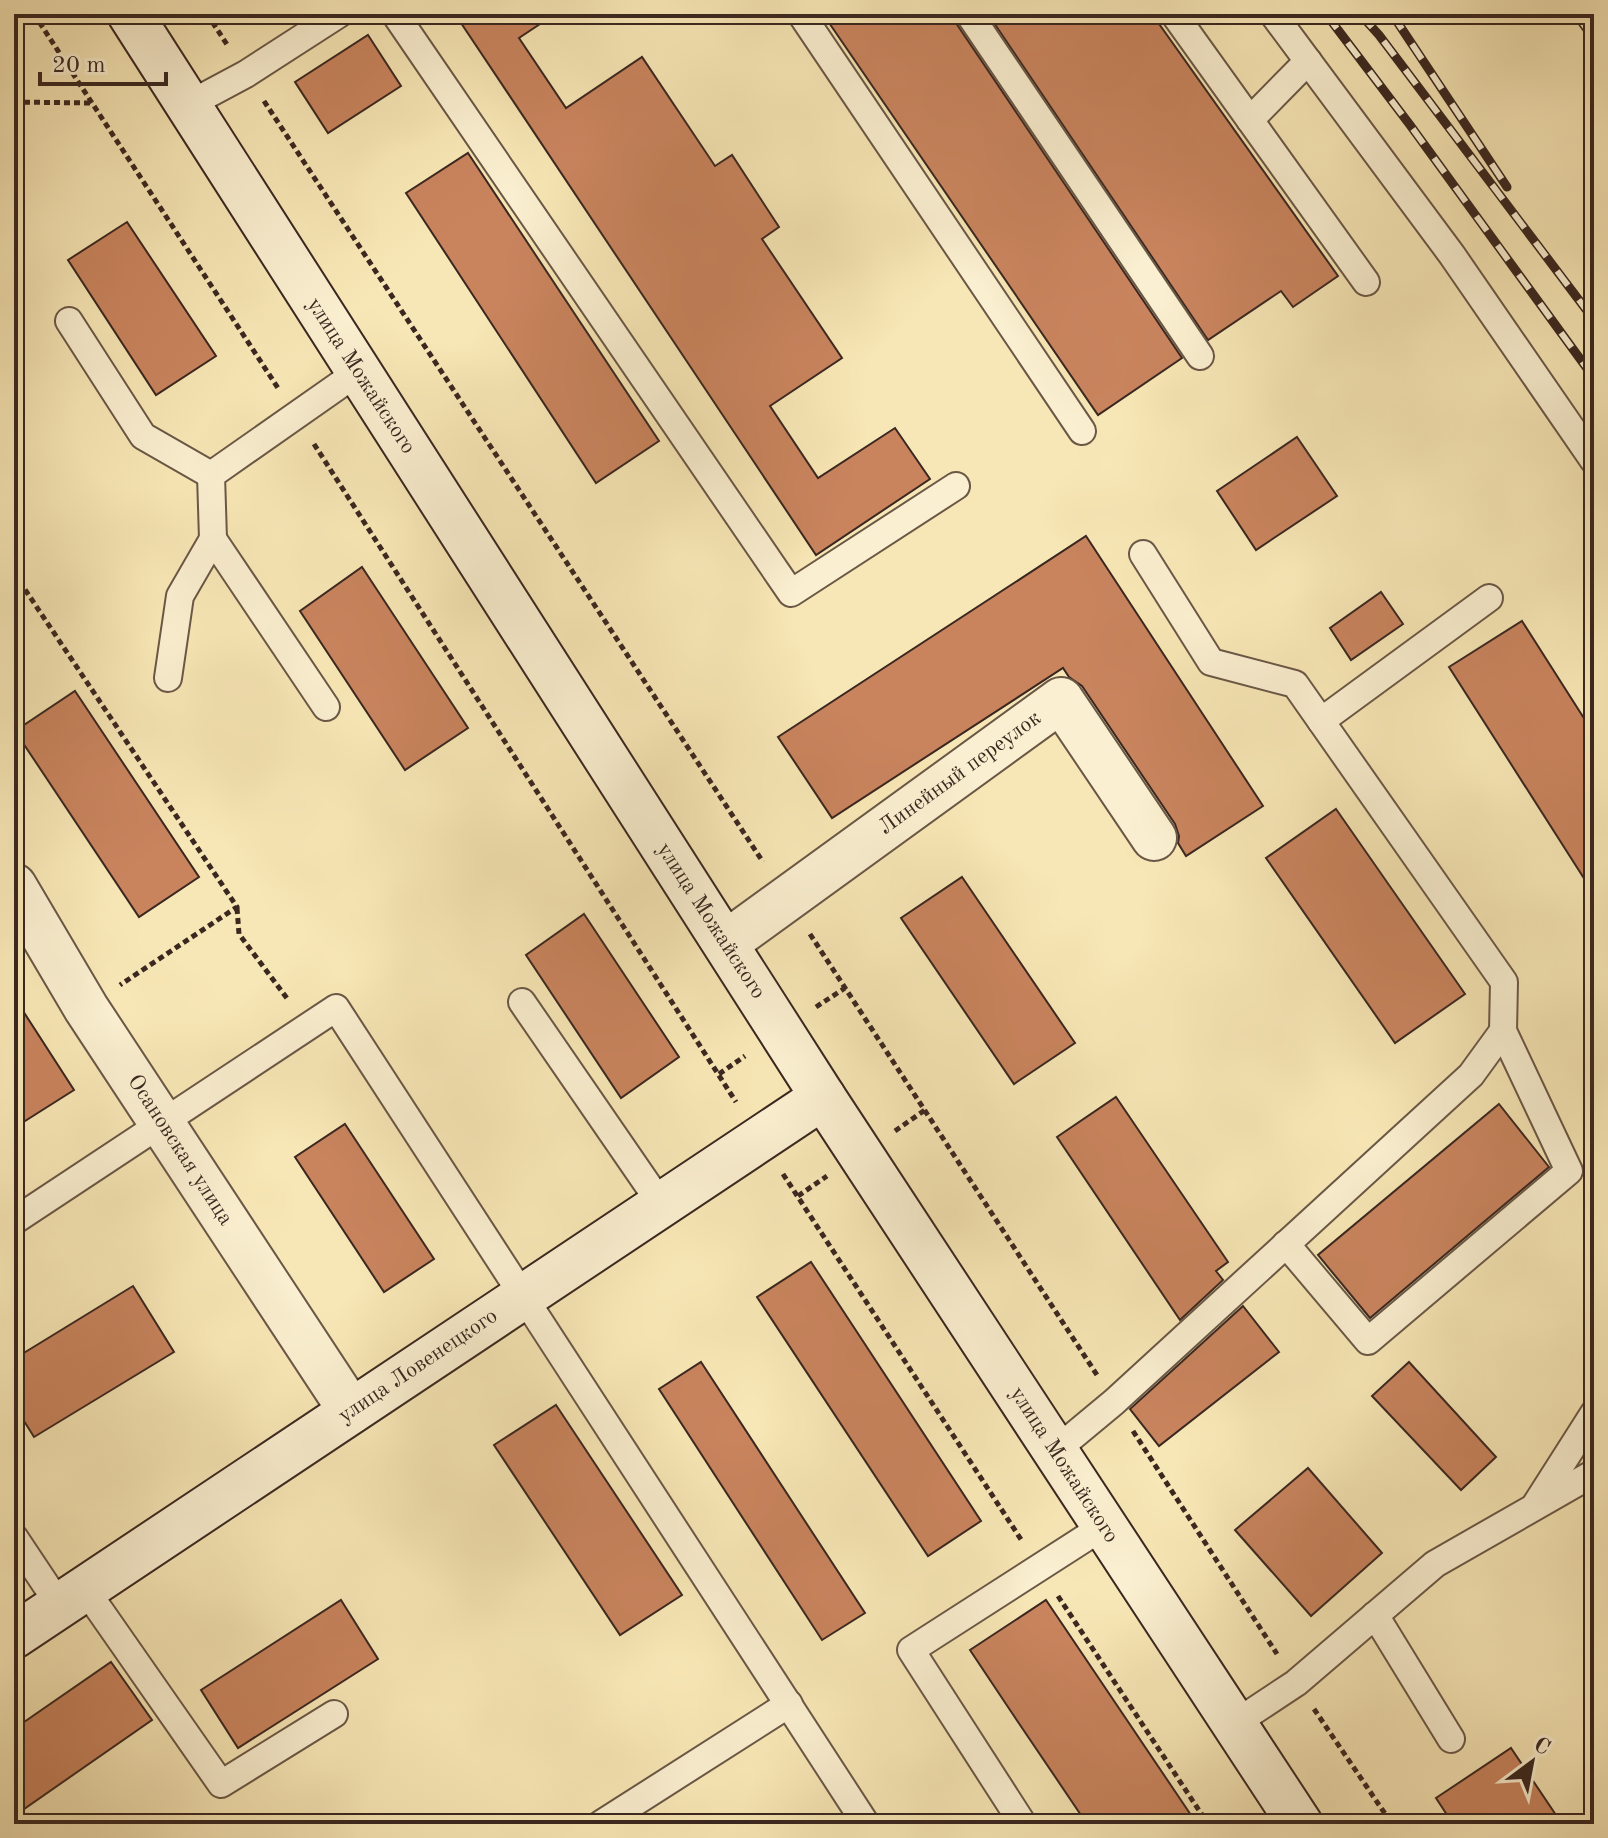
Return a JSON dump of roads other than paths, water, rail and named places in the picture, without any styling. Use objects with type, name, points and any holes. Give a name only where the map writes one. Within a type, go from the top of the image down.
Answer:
[{"type":"main road","name":"улица Можайского","points":[[130,14],[823,1097],[1300,1824]]},
{"type":"main road","name":"Линейный переулок","points":[[726,943],[1061,700],[1154,838]]},
{"type":"main road","name":"Осановская улица","points":[[14,886],[86,1008],[351,1411]]},
{"type":"main road","name":"улица Ловенецкого","points":[[14,1636],[823,1097]]},
{"type":"lane","points":[[188,105],[246,74],[339,14]]},
{"type":"lane","points":[[395,14],[791,593],[956,486]]},
{"type":"lane","points":[[801,14],[1082,431]]},
{"type":"lane","points":[[969,14],[1200,356]]},
{"type":"lane","points":[[1174,14],[1366,282]]},
{"type":"lane","points":[[1273,14],[1452,255],[1594,461]]},
{"type":"lane","points":[[1250,120],[1308,61]]},
{"type":"lane","points":[[69,321],[143,436],[211,475]]},
{"type":"lane","points":[[211,475],[358,372]]},
{"type":"lane","points":[[168,678],[180,596],[213,539],[211,475]]},
{"type":"lane","points":[[213,539],[326,707]]},
{"type":"lane","points":[[1143,554],[1211,662],[1295,684],[1504,982],[1503,1031],[1569,1171],[1368,1341],[1286,1244]]},
{"type":"lane","points":[[1321,721],[1489,598]]},
{"type":"lane","points":[[522,1002],[661,1204]]},
{"type":"lane","points":[[14,1221],[336,1008],[866,1824]]},
{"type":"lane","points":[[1055,1451],[1114,1402],[1471,1075],[1503,1031]]},
{"type":"lane","points":[[1534,1507],[1594,1413]]},
{"type":"lane","points":[[1234,1724],[1296,1683],[1435,1564],[1594,1473]]},
{"type":"lane","points":[[1023,1824],[911,1650],[1104,1526]]},
{"type":"lane","points":[[14,1537],[72,1597],[221,1784],[334,1714]]},
{"type":"lane","points":[[1375,1615],[1451,1739]]},
{"type":"lane","points":[[601,1824],[789,1704]]},
{"type":"railway","points":[[1326,14],[1594,378]]},
{"type":"railway","points":[[1360,14],[1594,320]]},
{"type":"railway","points":[[1392,14],[1507,187]]},
{"type":"railway","points":[[1576,14],[1594,39]]}]
